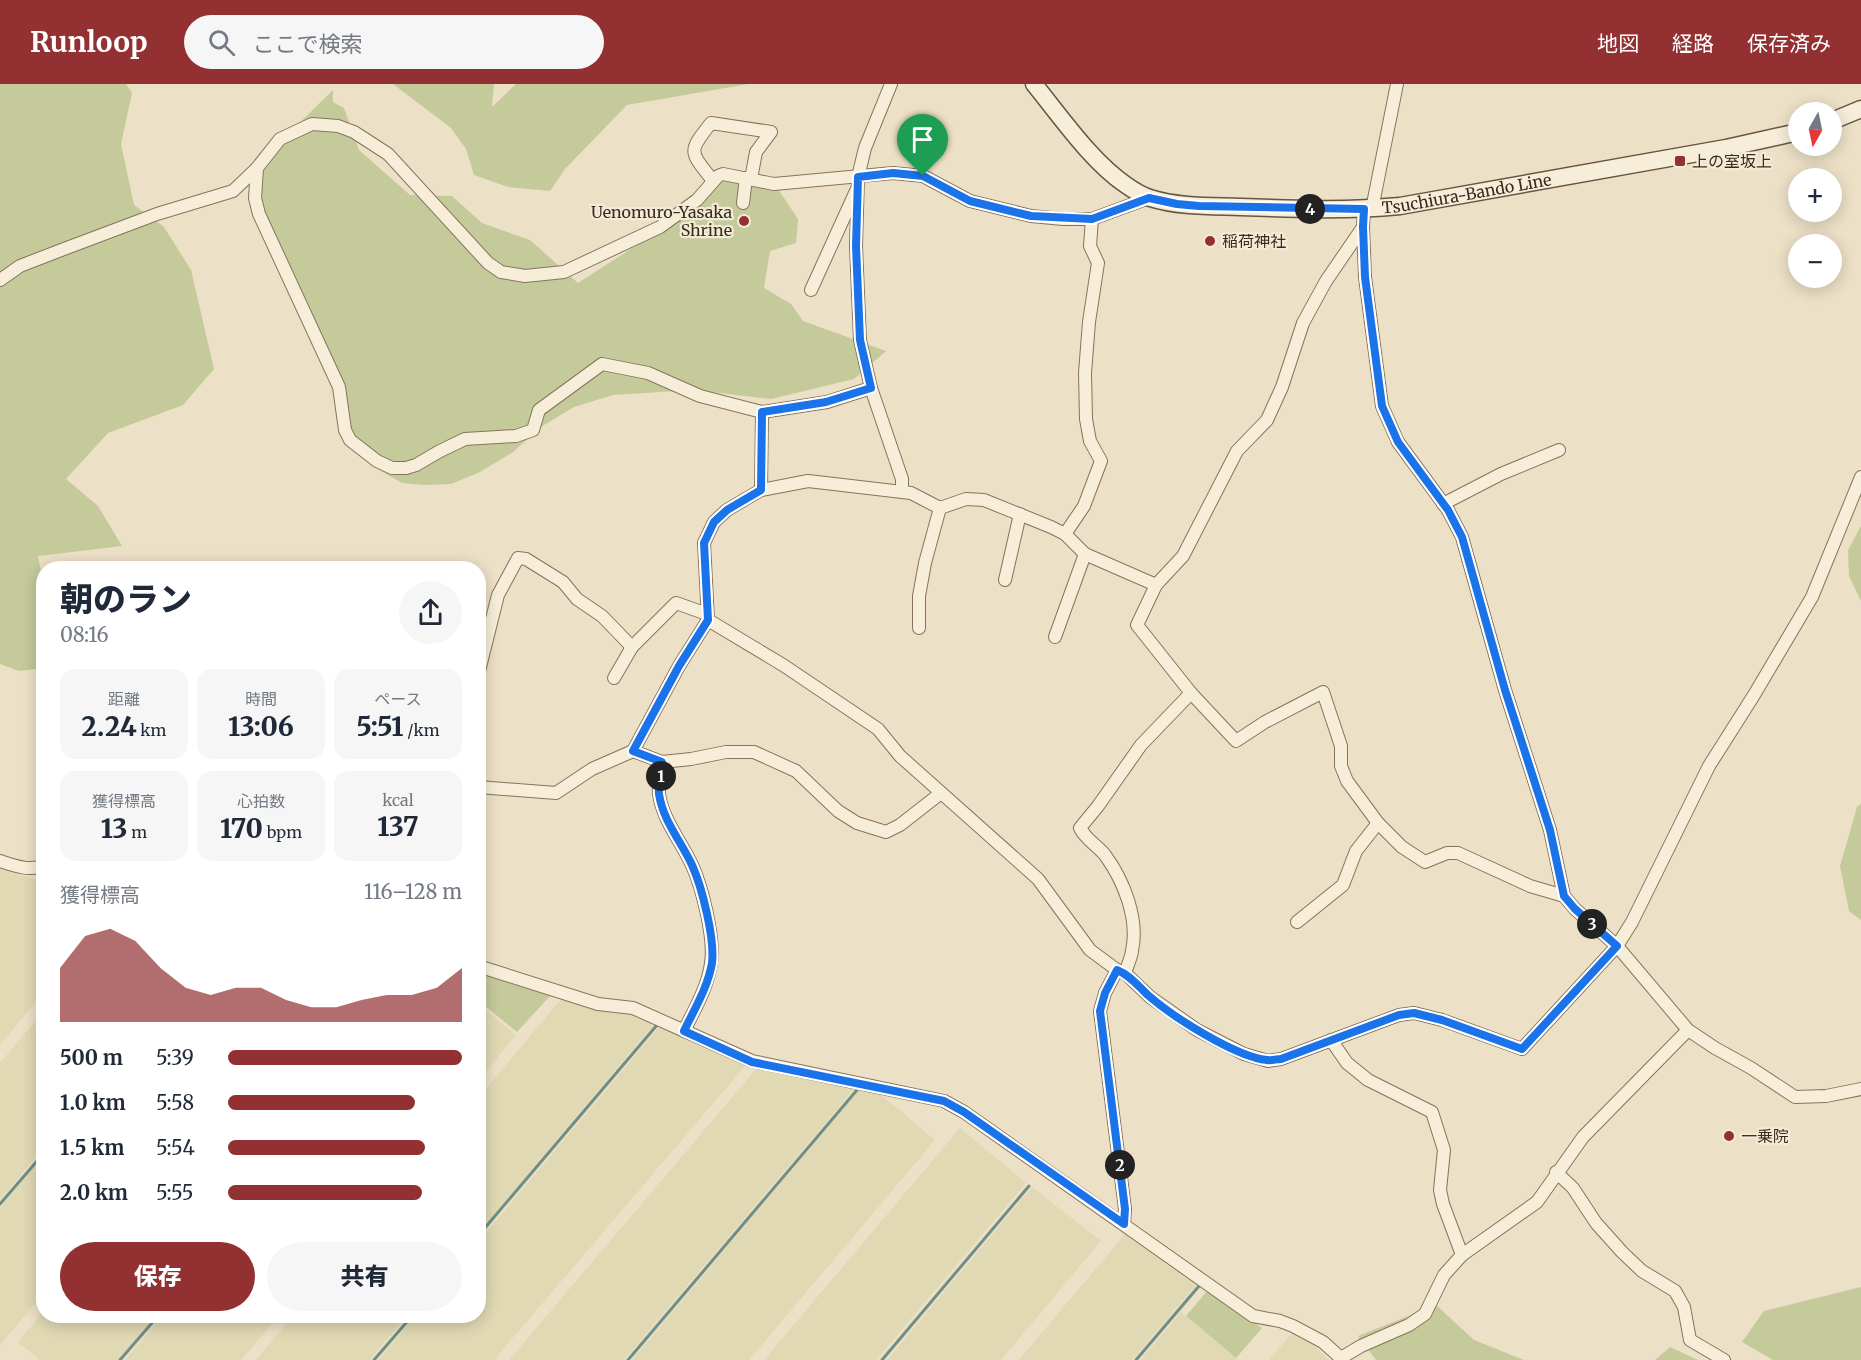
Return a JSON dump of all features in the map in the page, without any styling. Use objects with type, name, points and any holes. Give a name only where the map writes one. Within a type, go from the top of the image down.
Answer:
[{"type":"main road","name":"Tsuchiura-Bando Line","points":[[1034,84],[1107,171],[1149,198],[1199,206],[1368,209],[1400,206],[1726,148],[1788,134]]},
{"type":"main road","points":[[1842,117],[1861,109]]},
{"type":"street","points":[[891,84],[865,148],[858,182],[856,246],[860,340],[871,388],[902,479],[902,492]]},
{"type":"street","points":[[1397,84],[1363,227],[1365,277],[1382,406],[1398,442],[1443,504],[1462,537],[1505,690],[1550,830],[1564,896],[1575,909],[1617,946],[1688,1030],[1715,1048],[1795,1097],[1826,1096],[1861,1089]]},
{"type":"street","points":[[713,181],[694,156],[695,143],[711,123],[771,132],[756,152],[743,203]]},
{"type":"street","points":[[0,280],[20,266],[64,249],[157,214],[233,191],[257,168],[280,139],[312,124],[338,126],[354,132],[388,154],[488,263],[501,272],[525,276],[564,272],[660,226],[697,200],[718,176],[723,174],[774,184],[858,182],[893,173],[923,176],[970,201],[1031,216],[1092,219],[1149,198]]},
{"type":"street","points":[[257,168],[255,198],[259,214],[339,387],[345,430],[350,440],[377,461],[392,468],[416,465],[465,439],[516,436],[533,430],[539,410],[602,364],[648,373],[700,396],[762,412],[826,402],[871,388]]},
{"type":"street","points":[[811,290],[858,182]]},
{"type":"street","points":[[1065,534],[1084,506],[1101,461],[1090,441],[1086,419],[1089,322],[1098,263],[1090,246],[1092,219]]},
{"type":"street","points":[[1363,227],[1326,281],[1303,323],[1282,387],[1267,420],[1237,451],[1183,556],[1156,585],[1137,625],[1191,693],[1236,741],[1265,722],[1323,692],[1341,746],[1341,766],[1347,781],[1378,824],[1402,847],[1425,862],[1447,854],[1458,853],[1530,886],[1564,896]]},
{"type":"street","points":[[761,490],[762,412]]},
{"type":"street","points":[[1443,504],[1501,474],[1559,450]]},
{"type":"street","points":[[614,678],[632,647],[676,603],[708,617],[878,729],[900,756],[1038,879],[1090,950],[1197,1030],[1244,1053],[1268,1061],[1281,1059],[1399,1015],[1414,1013],[1442,1020],[1522,1049],[1617,946],[1632,922],[1709,766],[1812,597],[1861,477]]},
{"type":"street","points":[[486,788],[556,793],[592,769],[633,751],[708,617],[704,543],[714,522],[727,510],[761,490],[808,481],[911,493],[940,508],[966,499],[984,500],[1065,534],[1085,554],[1156,585]]},
{"type":"street","points":[[919,628],[919,596],[925,562],[940,508]]},
{"type":"street","points":[[1005,580],[1020,514]]},
{"type":"street","points":[[1055,637],[1085,554]]},
{"type":"street","points":[[486,643],[498,595],[518,558],[526,559],[563,582],[577,599],[602,615],[632,647]]},
{"type":"street","points":[[1124,1224],[1125,1209],[1100,1011],[1105,993],[1121,972],[1132,951],[1134,934],[1128,900],[1104,854],[1083,834],[1080,828],[1098,807],[1141,745],[1191,693]]},
{"type":"street","points":[[633,751],[662,762],[726,752],[754,752],[796,771],[838,811],[857,823],[886,832],[900,825],[941,793]]},
{"type":"street","points":[[662,762],[659,793],[665,818],[691,863],[702,890],[711,942],[712,962],[705,988],[684,1031]]},
{"type":"street","points":[[1297,922],[1343,885],[1356,851],[1378,824]]},
{"type":"street","points":[[0,861],[20,868],[36,868]]},
{"type":"street","points":[[486,969],[598,1004],[633,1008],[752,1062],[944,1101],[964,1112],[1253,1316],[1293,1326],[1323,1342],[1342,1359],[1360,1346],[1409,1325],[1425,1314],[1444,1275],[1462,1255],[1537,1202],[1582,1137],[1688,1030]]},
{"type":"street","points":[[1331,1040],[1347,1063],[1368,1080],[1432,1112],[1444,1150],[1440,1190],[1462,1255]]},
{"type":"street","points":[[1556,1172],[1573,1188],[1596,1223],[1622,1252],[1642,1271],[1675,1292],[1684,1307],[1690,1340],[1724,1360]]},
{"type":"shaded area","points":[[0,869],[36,880],[36,1001],[0,1045]]},
{"type":"shaded area","points":[[562,998],[633,1013],[655,1023],[486,1224],[486,1089]]},
{"type":"shaded area","points":[[486,1010],[516,1035],[486,1071]]},
{"type":"shaded area","points":[[36,1020],[36,1156],[0,1200],[0,1063]]},
{"type":"shaded area","points":[[660,1026],[746,1065],[494,1360],[378,1360],[409,1323],[486,1323],[486,1233]]},
{"type":"shaded area","points":[[757,1068],[855,1088],[624,1360],[509,1360]]},
{"type":"shaded area","points":[[859,1090],[879,1093],[935,1140],[749,1360],[632,1360]]},
{"type":"shaded area","points":[[960,1128],[1026,1183],[876,1360],[764,1360]]},
{"type":"shaded area","points":[[36,1164],[36,1302],[0,1345],[0,1208]]},
{"type":"shaded area","points":[[1032,1187],[1101,1241],[1001,1360],[887,1360]]},
{"type":"shaded area","points":[[1126,1233],[1197,1284],[1132,1360],[1019,1360]]},
{"type":"shaded area","points":[[1181,1312],[1238,1360],[1141,1360]]},
{"type":"shaded area","points":[[36,1320],[36,1323],[150,1323],[118,1360],[40,1360],[18,1342]]},
{"type":"shaded area","points":[[156,1323],[273,1323],[241,1360],[125,1360]]},
{"type":"shaded area","points":[[287,1323],[401,1323],[370,1360],[256,1360]]},
{"type":"shaded area","points":[[1291,1334],[1311,1343],[1329,1360],[1269,1360]]},
{"type":"green space","points":[[0,84],[126,84],[132,93],[121,144],[134,205],[164,227],[191,270],[214,369],[183,405],[108,433],[66,479],[98,506],[122,546],[38,556],[39,561],[36,561],[36,669],[19,671],[0,664]]},
{"type":"green space","points":[[393,84],[494,84],[492,107],[516,84],[748,84],[627,105],[565,169],[550,191],[508,187],[474,175],[466,149],[451,128]]},
{"type":"green space","points":[[333,90],[333,102],[344,108],[359,150],[410,195],[452,196],[482,223],[530,240],[578,283],[637,245],[668,229],[702,202],[722,180],[778,189],[798,219],[796,243],[770,251],[764,288],[791,304],[803,321],[886,351],[854,379],[771,399],[693,390],[613,395],[574,407],[544,425],[513,452],[480,472],[451,484],[402,483],[374,467],[357,443],[261,210],[260,170],[270,152]]},
{"type":"green space","points":[[1861,526],[1861,601],[1849,576],[1848,550]]},
{"type":"green space","points":[[1861,804],[1861,920],[1849,911],[1840,866],[1857,807]]},
{"type":"green space","points":[[486,975],[550,996],[517,1032],[486,1007]]},
{"type":"green space","points":[[1861,1287],[1861,1360],[1773,1360],[1742,1342],[1764,1311]]},
{"type":"green space","points":[[1208,1290],[1262,1328],[1236,1358],[1186,1316]]},
{"type":"green space","points":[[1436,1305],[1474,1340],[1524,1360],[1376,1360],[1358,1336]]},
{"type":"green space","points":[[1670,1347],[1698,1360],[1655,1360]]},
{"type":"waterway","points":[[486,1227],[657,1025]]},
{"type":"waterway","points":[[628,1360],[857,1090]]},
{"type":"waterway","points":[[0,1204],[36,1162]]},
{"type":"waterway","points":[[882,1360],[1029,1186]]},
{"type":"waterway","points":[[1136,1360],[1199,1286]]},
{"type":"waterway","points":[[120,1360],[152,1323]]},
{"type":"waterway","points":[[374,1360],[406,1323]]},
{"type":"place","name":"上の室坂上","points":[[1680,161]]},
{"type":"place","name":"Uenomuro-Yasaka Shrine","points":[[744,221]]},
{"type":"place","name":"稲荷神社","points":[[1210,241]]},
{"type":"place","name":"一乗院","points":[[1729,1136]]},
{"type":"route","points":[[893,173],[923,176],[970,201],[1031,216],[1063,219],[1092,219],[1149,198],[1199,206],[1364,209],[1365,277],[1382,406],[1398,442],[1448,510],[1462,537],[1505,690],[1550,830],[1564,896],[1575,909],[1617,946],[1522,1049],[1442,1020],[1414,1013],[1399,1015],[1281,1059],[1268,1061],[1244,1053],[1197,1030],[1150,997],[1125,973],[1117,970],[1105,993],[1100,1011],[1125,1209],[1124,1224],[964,1112],[944,1101],[752,1062],[684,1031],[705,988],[712,962],[702,890],[691,863],[665,818],[659,793],[662,762],[633,751],[679,666],[708,620],[704,543],[714,522],[727,510],[761,490],[762,412],[826,402],[871,388],[860,340],[856,246],[858,177],[893,173]]}]
